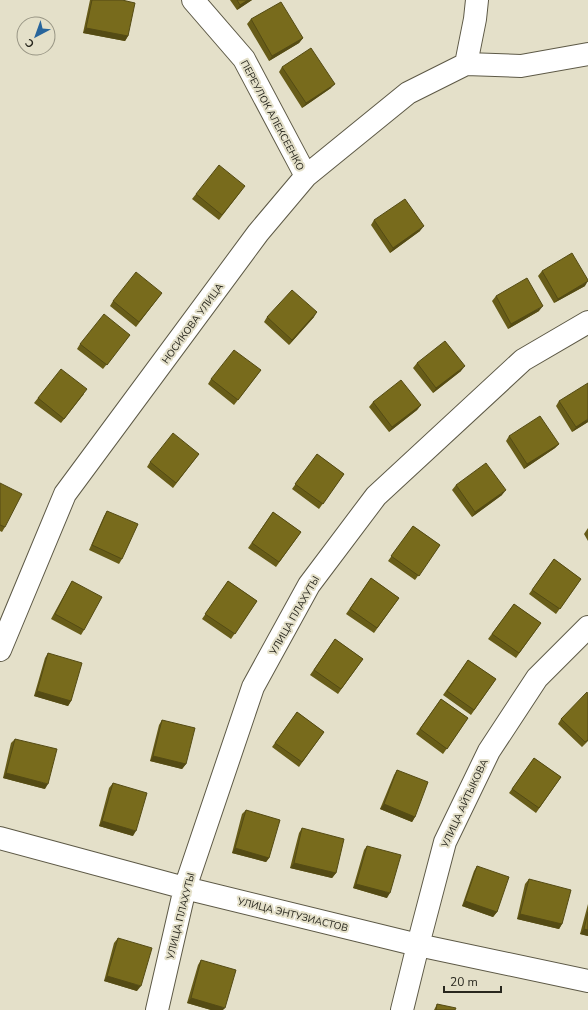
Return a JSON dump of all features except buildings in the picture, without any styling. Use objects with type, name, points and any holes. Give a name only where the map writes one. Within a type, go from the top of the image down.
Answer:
[{"type":"street","name":"ПЕРЕУЛОК АЛЕКСЕЕНКО","points":[[193,0],[244,59],[306,176]]},
{"type":"street","points":[[476,0],[475,19],[466,64],[521,66],[588,54]]},
{"type":"street","name":"НОСИКОВА УЛИЦА","points":[[0,650],[65,494],[258,233],[306,176],[408,93],[466,64]]},
{"type":"street","name":"УЛИЦА ПЛАХУТЫ","points":[[157,1010],[185,888],[253,687],[309,585],[376,496],[523,360],[588,322]]},
{"type":"street","name":"УЛИЦА АЙТЫКОВА","points":[[402,1010],[445,842],[489,751],[538,678],[588,627]]},
{"type":"street","name":"УЛИЦА ЭНТУЗИАСТОВ","points":[[0,838],[185,888],[418,945],[588,981]]}]
